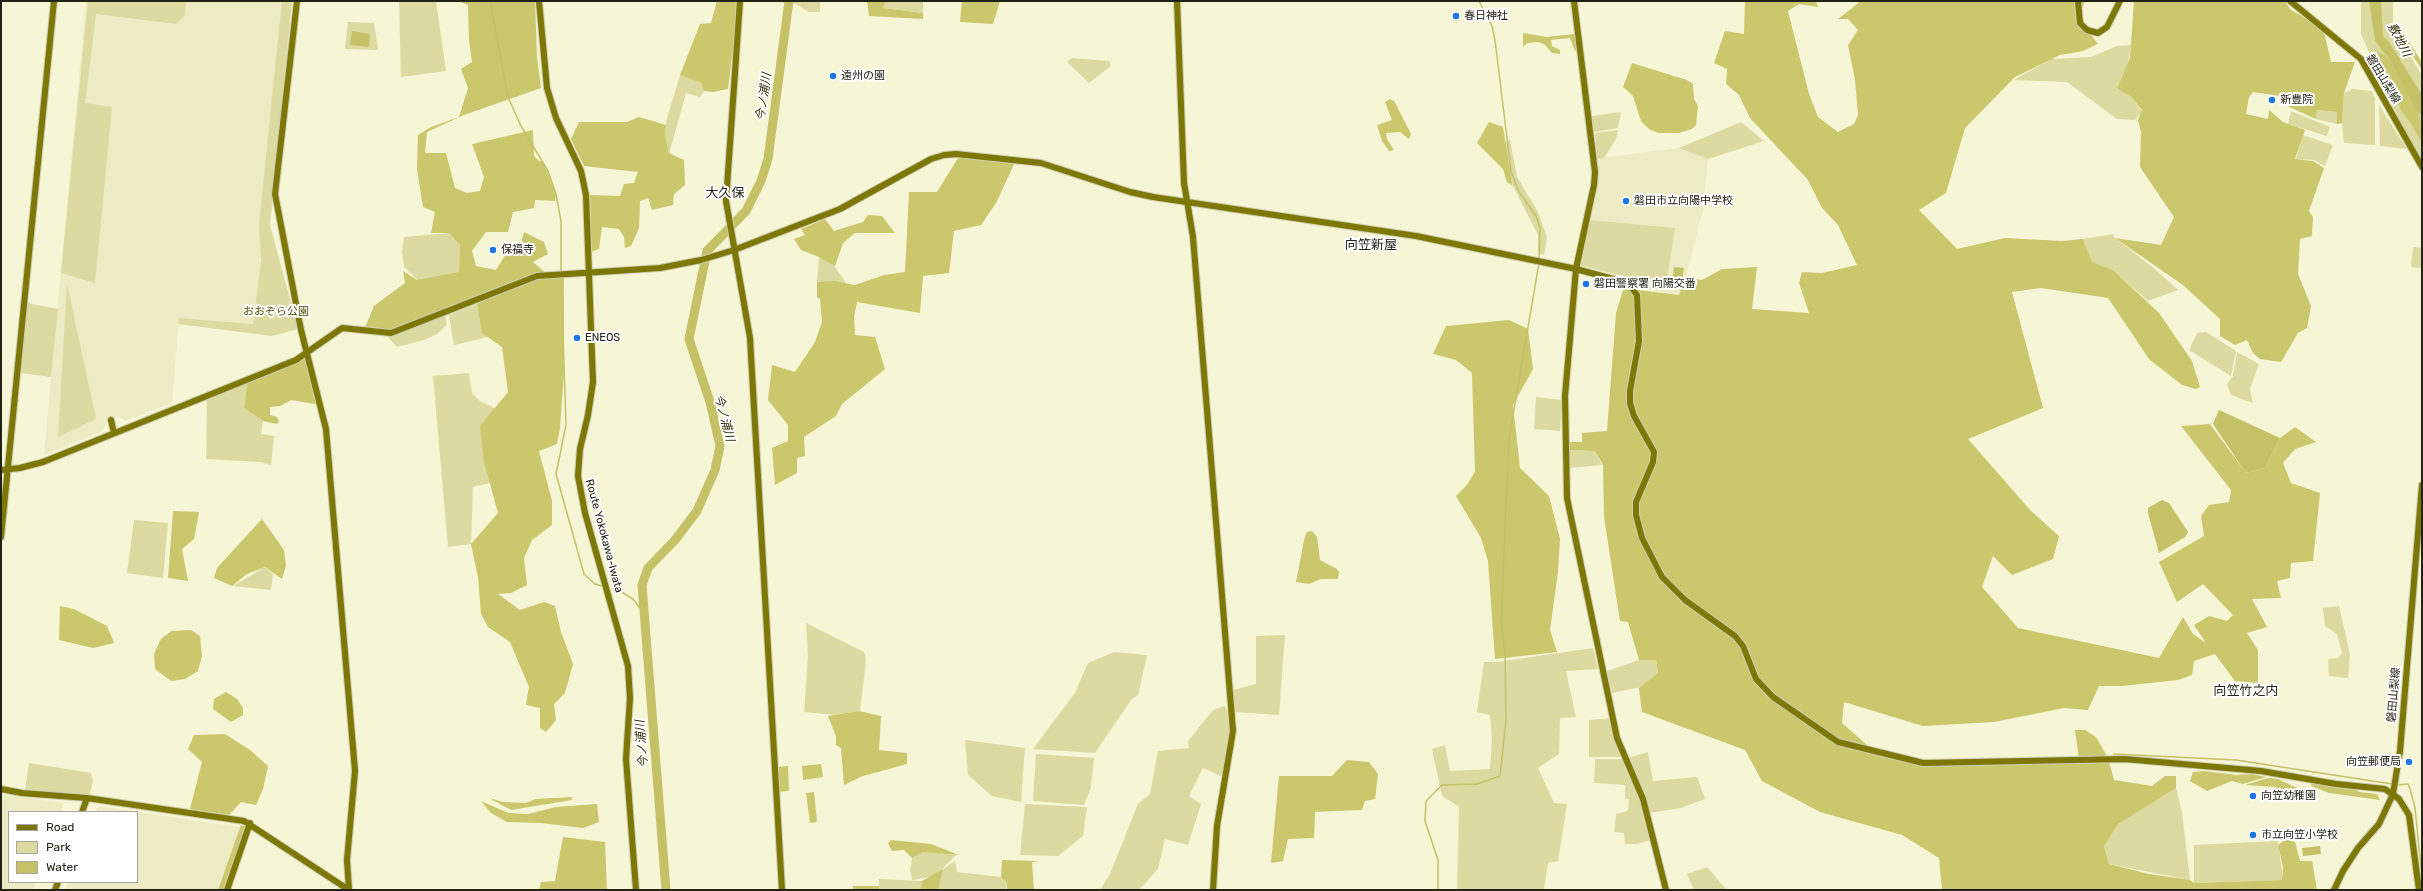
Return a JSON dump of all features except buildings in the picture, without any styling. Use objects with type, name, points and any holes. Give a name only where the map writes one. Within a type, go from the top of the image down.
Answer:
[{"type":"street","points":[[1,537],[4,469],[54,1]]},
{"type":"street","points":[[297,1],[275,194],[290,277],[326,430],[355,762],[355,795],[347,860],[349,890]]},
{"type":"street","name":"Route Yokokawa-Iwata","points":[[539,1],[547,88],[556,118],[581,171],[586,195],[592,382],[591,400],[580,448],[578,476],[585,513],[628,666],[630,698],[626,760],[636,890]]},
{"type":"street","points":[[740,1],[726,187],[729,224],[750,338],[782,890]]},
{"type":"street","points":[[1178,1],[1184,183],[1188,203],[1198,292],[1233,731],[1217,826],[1213,890]]},
{"type":"street","points":[[1574,1],[1595,172],[1594,185],[1576,269],[1564,400],[1567,498],[1617,738],[1643,799],[1666,890]]},
{"type":"street","points":[[2078,1],[2080,23],[2087,30],[2098,33],[2107,28],[2120,1]]},
{"type":"street","name":"磐田山梨線","points":[[2290,1],[2361,59],[2422,167]]},
{"type":"street","points":[[4,469],[43,462],[308,354],[342,328],[381,333],[393,332],[522,280],[556,274],[660,268],[701,260],[734,250],[840,209],[931,159],[944,155],[956,154],[1041,163],[1130,192],[1188,203],[1416,236],[1576,269],[1628,283],[1637,295],[1639,341],[1630,397],[1631,409],[1652,446],[1654,457],[1638,496],[1636,514],[1642,538],[1659,572],[1685,600],[1735,636],[1743,646],[1756,679],[1764,690],[1838,742],[1930,763],[2125,759],[2261,771],[2336,784],[2378,787],[2393,794],[2409,815],[2418,890]]},
{"type":"street","points":[[111,420],[114,433]]},
{"type":"street","name":"磐田山梨線","points":[[2334,890],[2343,871],[2358,848],[2379,824],[2393,794],[2400,751],[2422,485]]},
{"type":"street","points":[[1,789],[22,793],[87,798],[250,823],[349,890]]},
{"type":"street","points":[[82,811],[87,798]]},
{"type":"street","points":[[227,890],[250,823]]},
{"type":"street","points":[[2414,851],[2422,852]]},
{"type":"shaded area","points":[[86,1],[290,1],[253,324],[179,318],[172,403],[125,421],[116,416],[107,422],[101,432],[44,455]]},
{"type":"shaded area","points":[[458,1],[535,1],[537,57],[541,88],[464,115],[427,132],[425,153],[446,153],[455,188],[467,193],[480,191],[484,177],[472,144],[533,130],[534,156],[539,161],[543,161],[556,194],[555,201],[535,200],[534,208],[513,212],[508,232],[486,232],[472,251],[476,266],[496,270],[509,249],[520,248],[524,232],[544,242],[548,254],[533,262],[548,275],[564,274],[564,370],[560,428],[557,444],[539,451],[552,501],[552,525],[532,540],[524,558],[527,585],[511,593],[498,594],[520,610],[544,602],[555,606],[561,632],[573,664],[565,693],[554,704],[556,720],[546,732],[540,728],[540,708],[526,705],[529,687],[510,642],[488,627],[481,614],[478,577],[471,544],[498,513],[484,462],[480,426],[508,392],[502,347],[482,333],[477,304],[479,298],[393,332],[364,330],[374,306],[405,283],[403,271],[417,280],[459,272],[460,245],[449,233],[431,233],[435,212],[423,207],[417,169],[418,135],[431,127],[459,117],[468,88],[461,69],[472,62],[469,40],[468,5]]},
{"type":"shaded area","points":[[717,1],[739,1],[728,89],[713,92],[704,91],[701,83],[680,75],[700,24],[711,23]]},
{"type":"shaded area","points":[[867,1],[886,1],[883,8],[923,13],[923,19],[869,16]]},
{"type":"shaded area","points":[[962,1],[1000,1],[993,24],[960,22]]},
{"type":"shaded area","points":[[1745,1],[1816,1],[1818,7],[1799,4],[1788,11],[1809,94],[1818,117],[1838,132],[1854,124],[1858,115],[1855,80],[1848,45],[1858,30],[1848,19],[1838,19],[1861,1],[2085,1],[2078,18],[2098,44],[2083,51],[2060,55],[2015,77],[1965,128],[1946,193],[1919,210],[1957,249],[2005,238],[2062,241],[2083,239],[2092,262],[2113,270],[2159,313],[2192,361],[2200,387],[2196,389],[2182,385],[2149,359],[2108,298],[2041,288],[2012,292],[2043,408],[1968,439],[2031,511],[2059,536],[2053,559],[2012,575],[1993,556],[1982,587],[2018,628],[2159,658],[2183,617],[2193,634],[2206,643],[2194,625],[2209,616],[2227,621],[2233,615],[2203,584],[2177,602],[2159,562],[2204,536],[2201,516],[2209,505],[2229,502],[2231,490],[2181,426],[2210,424],[2246,473],[2265,468],[2280,438],[2295,427],[2316,442],[2295,449],[2283,463],[2291,483],[2320,493],[2313,561],[2291,563],[2290,578],[2277,581],[2281,598],[2252,599],[2267,627],[2247,633],[2258,650],[2258,683],[2235,681],[2215,654],[2194,661],[2192,675],[2178,680],[2122,686],[2099,686],[2088,710],[2064,708],[1994,722],[1923,726],[1844,702],[1842,723],[1875,752],[1929,763],[2079,759],[2075,730],[2085,730],[2096,737],[2108,758],[2114,780],[2152,786],[2165,776],[2176,776],[2176,788],[2118,824],[2104,846],[2109,864],[2149,874],[2190,880],[2194,883],[2282,880],[2283,867],[2278,845],[2286,839],[2295,842],[2300,861],[2312,861],[2317,890],[1942,890],[1939,858],[1902,835],[1820,812],[1762,781],[1745,750],[1642,712],[1639,688],[1658,673],[1656,660],[1639,660],[1628,622],[1620,621],[1604,517],[1603,465],[1595,451],[1570,450],[1570,442],[1582,442],[1582,433],[1607,431],[1616,313],[1624,287],[1639,295],[1638,290],[1679,295],[1686,278],[1702,280],[1722,269],[1757,267],[1752,309],[1809,313],[1799,283],[1802,272],[1822,273],[1857,265],[1838,225],[1822,208],[1808,180],[1750,118],[1739,95],[1726,84],[1727,69],[1714,63],[1725,31],[1744,34]]},
{"type":"shaded area","points":[[2134,1],[2285,1],[2291,10],[2323,28],[2331,62],[2355,62],[2344,93],[2342,123],[2337,124],[2337,112],[2317,110],[2316,119],[2289,107],[2287,97],[2253,92],[2249,97],[2246,114],[2268,119],[2269,110],[2283,122],[2305,130],[2295,159],[2313,161],[2324,168],[2309,211],[2313,217],[2312,236],[2300,239],[2298,274],[2311,306],[2307,328],[2298,333],[2281,362],[2260,359],[2253,353],[2247,340],[2235,345],[2220,336],[2220,319],[2183,285],[2115,238],[2161,245],[2174,217],[2140,167],[2141,132],[2138,120],[2142,110],[2130,96],[2117,88],[2130,58]]},
{"type":"shaded area","points":[[2402,31],[2422,62],[2422,70],[2403,41]]},
{"type":"shaded area","points":[[1523,33],[1547,37],[1574,34],[1577,49],[1575,51],[1570,38],[1551,40],[1552,46],[1560,50],[1560,54],[1552,53],[1544,44],[1538,42],[1527,43],[1523,47]]},
{"type":"shaded area","points":[[2377,52],[2386,55],[2416,104],[2422,126],[2422,143],[2410,122],[2402,112]]},
{"type":"shaded area","points":[[1632,63],[1687,80],[1693,84],[1694,99],[1698,106],[1696,125],[1692,129],[1679,133],[1658,133],[1649,129],[1641,121],[1633,96],[1623,87]]},
{"type":"shaded area","points":[[1390,99],[1394,101],[1411,134],[1409,139],[1400,132],[1386,133],[1387,139],[1394,150],[1389,151],[1382,141],[1377,125],[1392,120],[1385,102]]},
{"type":"shaded area","points":[[639,117],[666,125],[665,135],[669,153],[684,160],[685,185],[674,194],[673,205],[652,210],[648,198],[640,201],[639,228],[631,246],[625,248],[624,237],[619,229],[602,227],[599,249],[591,252],[590,195],[620,196],[624,184],[634,183],[638,172],[584,166],[571,139],[579,122],[627,122]]},
{"type":"shaded area","points":[[1489,122],[1503,127],[1512,185],[1507,182],[1503,169],[1477,143]]},
{"type":"shaded area","points":[[1679,148],[1708,159],[1703,210],[1681,295],[1632,287],[1576,269],[1594,183],[1594,159]]},
{"type":"shaded area","points":[[960,155],[1016,160],[996,203],[981,225],[954,231],[949,273],[923,276],[920,313],[857,302],[854,317],[855,335],[875,337],[885,369],[842,404],[836,416],[804,437],[805,456],[797,458],[797,473],[775,485],[772,448],[788,441],[788,425],[768,400],[772,365],[795,372],[815,342],[822,322],[820,299],[817,297],[817,282],[835,281],[855,285],[884,275],[905,272],[909,192],[937,192]]},
{"type":"shaded area","points":[[868,215],[882,216],[895,233],[855,233],[843,243],[835,266],[819,257],[801,250],[794,239],[805,235],[801,229],[825,219],[834,231],[863,222]]},
{"type":"shaded area","points":[[1509,320],[1528,329],[1533,369],[1513,405],[1520,468],[1549,496],[1560,539],[1558,572],[1550,630],[1557,652],[1495,659],[1488,561],[1481,538],[1456,496],[1466,486],[1475,472],[1472,373],[1456,360],[1433,354],[1446,326]]},
{"type":"shaded area","points":[[303,357],[312,371],[309,379],[318,395],[315,404],[291,400],[280,406],[270,407],[270,415],[277,417],[279,422],[276,424],[263,421],[244,408],[248,378]]},
{"type":"shaded area","points":[[173,511],[199,512],[194,539],[182,549],[188,581],[168,578]]},
{"type":"shaded area","points":[[262,519],[284,550],[286,566],[282,579],[265,567],[247,574],[232,586],[214,578],[217,568]]},
{"type":"shaded area","points":[[1312,531],[1317,537],[1320,560],[1337,569],[1339,572],[1338,579],[1321,579],[1309,584],[1296,582],[1305,536],[1307,532]]},
{"type":"shaded area","points":[[60,606],[74,609],[107,626],[114,643],[93,648],[59,640]]},
{"type":"shaded area","points":[[191,630],[200,636],[202,656],[198,671],[185,679],[171,681],[155,669],[154,654],[161,639],[171,631]]},
{"type":"shaded area","points":[[226,692],[237,699],[243,708],[243,715],[231,722],[213,709],[214,699]]},
{"type":"shaded area","points":[[859,711],[881,716],[879,750],[907,753],[907,764],[863,776],[844,785],[841,748],[836,745],[836,736],[828,716]]},
{"type":"shaded area","points":[[225,734],[250,750],[268,766],[263,789],[256,805],[241,802],[229,815],[190,809],[202,762],[188,749],[194,735]]},
{"type":"shaded area","points":[[1347,760],[1369,762],[1378,774],[1375,799],[1365,801],[1362,810],[1315,812],[1314,838],[1288,839],[1283,861],[1271,863],[1279,776],[1332,776]]},
{"type":"shaded area","points":[[821,764],[823,777],[803,780],[802,766]]},
{"type":"shaded area","points":[[788,766],[789,791],[778,792],[777,767]]},
{"type":"shaded area","points":[[2204,771],[2237,775],[2252,774],[2266,777],[2243,784],[2232,781],[2207,791],[2190,781],[2193,772]]},
{"type":"shaded area","points":[[2268,778],[2278,779],[2301,790],[2315,791],[2316,795],[2277,794],[2276,787],[2245,785]]},
{"type":"shaded area","points":[[2312,782],[2344,785],[2360,792],[2377,794],[2380,800],[2329,793],[2311,786]]},
{"type":"shaded area","points":[[814,792],[817,822],[810,823],[806,793]]},
{"type":"shaded area","points":[[1,795],[64,803],[61,811],[8,811],[8,883],[36,883],[33,890],[1,890]]},
{"type":"shaded area","points":[[572,797],[572,800],[511,810],[489,798],[503,802],[525,803],[536,799]]},
{"type":"shaded area","points":[[481,801],[508,813],[528,814],[556,807],[597,804],[599,822],[583,828],[541,823],[507,822],[491,813]]},
{"type":"shaded area","points":[[98,806],[132,811],[96,811]]},
{"type":"shaded area","points":[[138,812],[239,827],[241,829],[219,890],[66,890],[69,883],[138,883]]},
{"type":"shaded area","points":[[241,825],[249,828],[225,890],[218,890]]},
{"type":"shaded area","points":[[563,837],[605,842],[607,890],[539,890],[541,882],[555,881]]},
{"type":"shaded area","points":[[891,840],[931,844],[959,855],[923,852],[912,858],[904,850],[892,851],[888,843]]},
{"type":"shaded area","points":[[1002,860],[1040,861],[1032,862],[1034,890],[1007,890],[1007,883],[1001,877]]},
{"type":"shaded area","points":[[943,869],[938,890],[921,890],[922,881]]},
{"type":"shaded area","points":[[853,886],[879,886],[879,890],[853,890]]},
{"type":"green space","points":[[88,1],[186,1],[185,15],[176,24],[96,14],[85,103],[112,107],[95,283],[61,273]]},
{"type":"green space","name":"おおぞら公園","points":[[282,1],[292,1],[270,225],[298,329],[272,336],[178,324],[179,318],[253,324],[261,259],[259,224]]},
{"type":"green space","points":[[399,1],[436,1],[446,71],[401,77]]},
{"type":"green space","points":[[771,1],[820,1],[820,12],[809,12],[795,4]]},
{"type":"green space","points":[[886,1],[923,1],[923,13],[883,8]]},
{"type":"green space","points":[[2361,1],[2393,1],[2393,28],[2422,75],[2422,165],[2407,140],[2361,34]]},
{"type":"green space","points":[[348,22],[374,23],[378,50],[345,49]]},
{"type":"green space","points":[[2131,45],[2128,64],[2117,87],[2130,96],[2142,111],[2135,120],[2117,119],[2067,82],[2014,80],[2051,59],[2091,57],[2117,46]]},
{"type":"green space","points":[[1072,58],[1109,61],[1111,66],[1089,83],[1067,62]]},
{"type":"green space","points":[[680,75],[701,83],[704,91],[700,97],[686,93],[669,154],[665,137],[666,122]]},
{"type":"green space","points":[[2352,89],[2372,91],[2375,98],[2375,145],[2344,143],[2342,123],[2344,93]]},
{"type":"green space","points":[[2379,105],[2407,149],[2380,146]]},
{"type":"green space","points":[[2317,110],[2337,112],[2337,124],[2316,119]]},
{"type":"green space","points":[[2291,111],[2330,127],[2327,136],[2288,124]]},
{"type":"green space","points":[[1621,112],[1618,128],[1594,132],[1592,116]]},
{"type":"green space","points":[[1741,122],[1764,141],[1708,159],[1679,148]]},
{"type":"green space","points":[[1618,130],[1616,139],[1604,158],[1597,159],[1595,133]]},
{"type":"green space","points":[[2303,135],[2333,145],[2325,166],[2314,160],[2296,159]]},
{"type":"green space","points":[[1510,140],[1517,177],[1537,210],[1547,238],[1544,255],[1538,253],[1538,235],[1510,180],[1505,142]]},
{"type":"green space","points":[[1589,220],[1675,228],[1666,286],[1579,265]]},
{"type":"green space","points":[[449,233],[460,245],[459,273],[420,282],[404,267],[402,253],[404,237]]},
{"type":"green space","points":[[2113,234],[2115,238],[2155,269],[2178,290],[2148,301],[2113,270],[2091,262],[2083,239]]},
{"type":"green space","points":[[2413,247],[2422,248],[2422,268],[2411,267]]},
{"type":"green space","points":[[819,257],[833,264],[846,283],[817,282]]},
{"type":"green space","points":[[67,284],[96,419],[58,437]]},
{"type":"green space","points":[[27,303],[58,309],[51,377],[21,373]]},
{"type":"green space","points":[[477,304],[482,332],[488,337],[454,345],[449,315]]},
{"type":"green space","points":[[445,314],[447,325],[437,334],[424,340],[397,347],[388,337]]},
{"type":"green space","points":[[2206,332],[2236,351],[2231,376],[2189,350],[2197,333]]},
{"type":"green space","points":[[2237,352],[2259,364],[2250,389],[2253,403],[2231,395],[2227,384],[2233,376]]},
{"type":"green space","points":[[469,373],[472,393],[480,401],[497,409],[480,426],[490,483],[473,487],[471,544],[448,547],[433,376]]},
{"type":"green space","points":[[248,378],[244,408],[263,421],[261,434],[274,436],[271,465],[260,462],[206,459],[207,395]]},
{"type":"green space","points":[[1536,397],[1562,400],[1560,431],[1534,429]]},
{"type":"green space","points":[[1570,450],[1595,451],[1602,465],[1570,468]]},
{"type":"green space","points":[[134,520],[168,523],[163,578],[127,573]]},
{"type":"green space","points":[[265,567],[273,574],[271,590],[233,586]]},
{"type":"green space","points":[[2339,606],[2350,654],[2348,678],[2329,676],[2328,659],[2338,658],[2342,653],[2337,634],[2325,626],[2323,608]]},
{"type":"green space","points":[[806,623],[864,652],[866,660],[860,711],[833,715],[804,712],[808,656]]},
{"type":"green space","points":[[1285,635],[1279,715],[1235,712],[1233,690],[1256,684],[1256,636]]},
{"type":"green space","points":[[1593,648],[1598,669],[1566,671],[1576,717],[1560,718],[1559,754],[1538,768],[1554,803],[1567,804],[1558,861],[1548,863],[1544,890],[1450,890],[1457,889],[1459,807],[1442,796],[1432,749],[1445,745],[1450,771],[1490,769],[1492,739],[1490,715],[1477,712],[1484,662],[1497,662]]},
{"type":"green space","points":[[1114,652],[1147,655],[1138,695],[1131,700],[1095,753],[1033,749],[1075,693],[1088,663]]},
{"type":"green space","points":[[1656,659],[1658,673],[1641,687],[1612,693],[1607,671],[1639,660]]},
{"type":"green space","points":[[1225,706],[1233,726],[1221,776],[1203,768],[1189,796],[1201,804],[1188,845],[1165,839],[1158,869],[1139,890],[1100,890],[1110,874],[1138,804],[1150,794],[1158,751],[1189,748],[1188,741],[1213,710]]},
{"type":"green space","points":[[1612,718],[1623,757],[1589,757],[1589,720]]},
{"type":"green space","points":[[965,740],[1025,748],[1021,802],[992,796],[968,775]]},
{"type":"green space","points":[[1648,752],[1653,781],[1697,777],[1705,799],[1681,808],[1649,813],[1654,839],[1637,844],[1625,844],[1624,833],[1614,832],[1616,814],[1628,811],[1629,799],[1625,799],[1625,785],[1594,783],[1595,759],[1625,759]]},
{"type":"green space","points":[[1036,754],[1094,758],[1091,787],[1084,805],[1033,801]]},
{"type":"green space","points":[[29,763],[91,773],[93,782],[89,796],[25,790]]},
{"type":"green space","points":[[2176,788],[2182,812],[2190,880],[2109,864],[2104,846],[2113,826]]},
{"type":"green space","points":[[1025,804],[1087,807],[1083,836],[1058,856],[1020,855]]},
{"type":"green space","points":[[2278,841],[2283,880],[2194,883],[2194,845]]},
{"type":"green space","points":[[923,852],[939,852],[956,855],[940,871],[955,861],[957,872],[1001,877],[1007,883],[1006,890],[879,890],[879,879],[922,881],[930,877],[912,880],[910,870],[912,858]]},
{"type":"green space","points":[[1707,867],[1727,890],[1694,890],[1687,874]]},
{"type":"water","points":[[2369,1],[2381,1],[2383,36],[2389,42],[2422,95],[2422,119],[2413,93],[2395,61],[2384,53],[2375,40]]},
{"type":"water","points":[[352,31],[370,34],[369,47],[350,45]]},
{"type":"water","points":[[1674,267],[1684,268],[1681,286],[1672,285]]},
{"type":"water","points":[[2219,410],[2280,438],[2265,468],[2246,473],[2213,424]]},
{"type":"water","points":[[2162,500],[2169,503],[2188,532],[2185,537],[2159,553],[2148,508]]},
{"type":"water","points":[[2320,846],[2321,854],[2303,856],[2302,848]]},
{"type":"waterway","points":[[490,1],[508,97],[521,126],[548,171],[556,194],[561,221],[561,274]]},
{"type":"waterway","name":"今ノ浦川","points":[[666,890],[642,585],[648,568],[675,540],[697,511],[715,470],[720,446],[710,402],[689,339],[707,251],[746,211],[761,181],[768,159],[789,1]]},
{"type":"waterway","points":[[1479,1],[1492,26],[1495,40],[1511,171],[1518,190],[1536,216],[1540,228],[1539,259]]},
{"type":"waterway","name":"敷地川","points":[[2391,53],[2422,110]]},
{"type":"waterway","points":[[1438,890],[1438,860],[1425,821],[1426,801],[1442,785],[1477,784],[1500,776],[1506,720],[1505,653],[1501,622],[1509,439],[1539,263]]},
{"type":"waterway","points":[[561,277],[566,425],[556,474],[584,574],[595,584],[602,586]]},
{"type":"waterway","points":[[612,589],[620,591],[633,599],[645,615]]},
{"type":"waterway","points":[[2114,754],[2236,760],[2392,784]]},
{"type":"waterway","points":[[2396,785],[2408,784],[2410,789],[2415,808],[2422,877]]},
{"type":"place","name":"春日神社","points":[[1456,16]]},
{"type":"place","name":"遠州の園","points":[[833,76]]},
{"type":"place","name":"新豊院","points":[[2272,100]]},
{"type":"place","name":"磐田市立向陽中学校","points":[[1626,201]]},
{"type":"place","name":"保福寺","points":[[493,250]]},
{"type":"place","name":"磐田警察署 向陽交番","points":[[1586,284]]},
{"type":"place","name":"ENEOS","points":[[577,338]]},
{"type":"place","name":"向笠郵便局","points":[[2409,762]]},
{"type":"place","name":"向笠幼稚園","points":[[2253,796]]},
{"type":"place","name":"市立向笠小学校","points":[[2253,835]]},
{"type":"district","name":"大久保","points":[[725,193]]},
{"type":"district","name":"向笠新屋","points":[[1371,245]]},
{"type":"district","name":"向笠竹之内","points":[[2246,691]]}]
